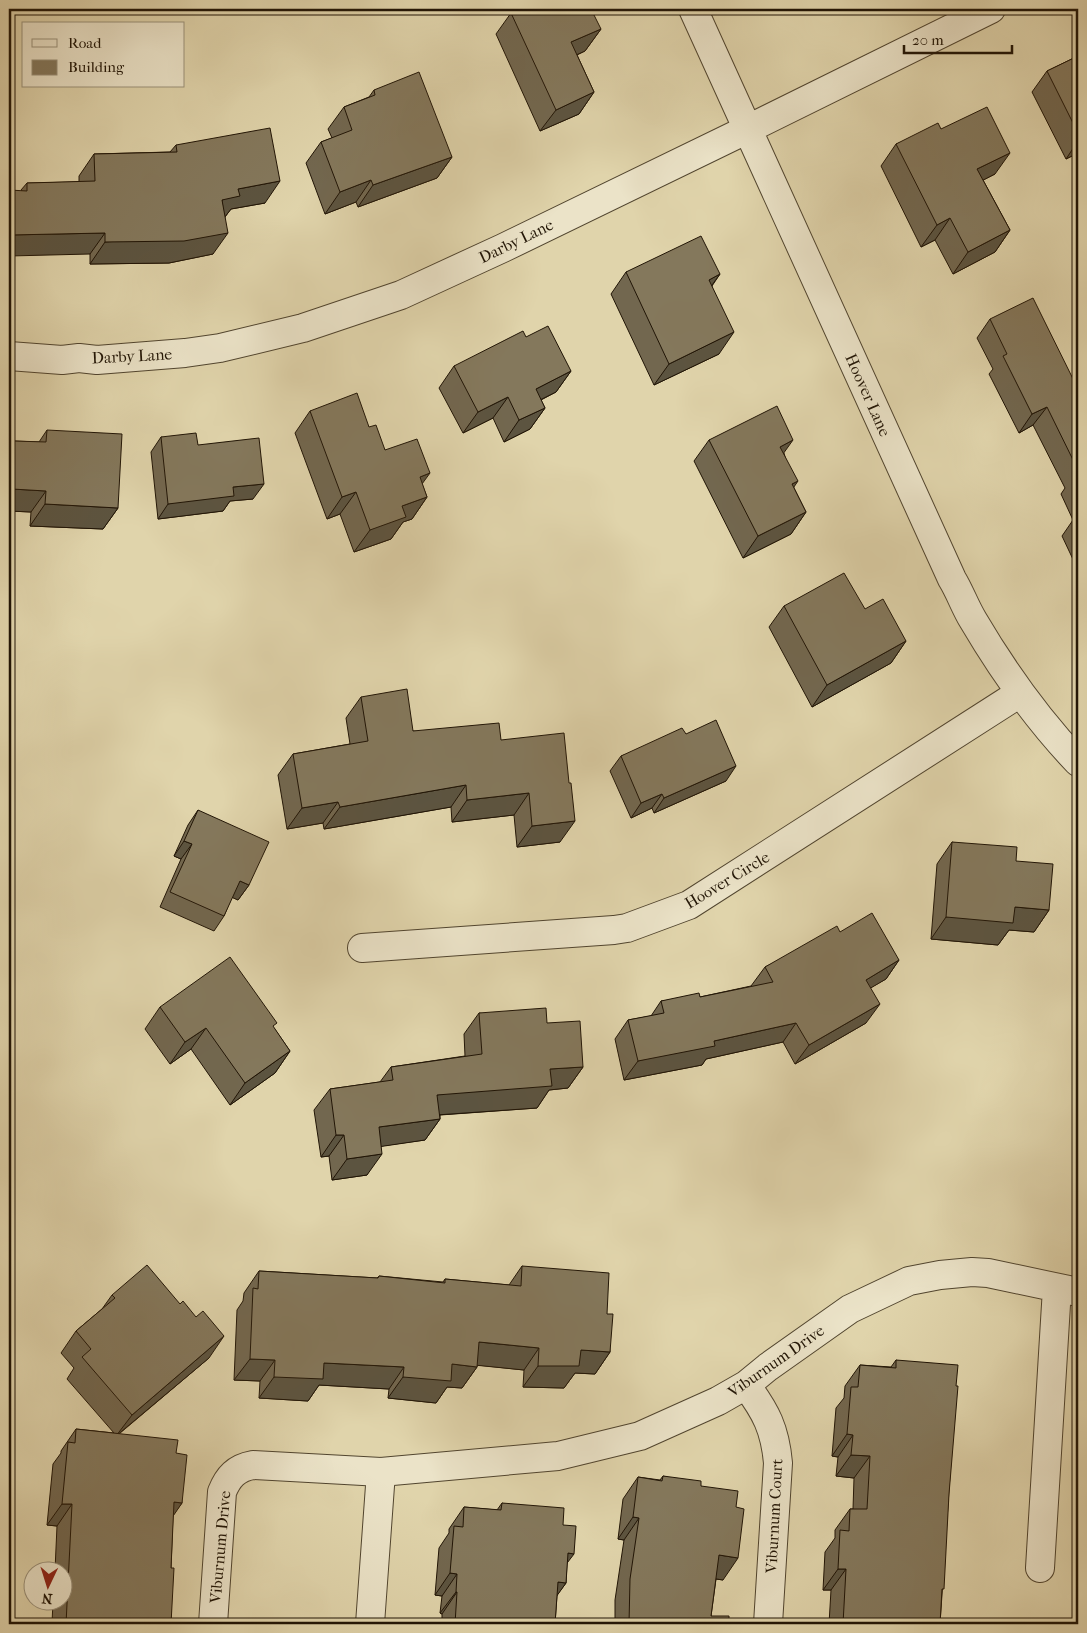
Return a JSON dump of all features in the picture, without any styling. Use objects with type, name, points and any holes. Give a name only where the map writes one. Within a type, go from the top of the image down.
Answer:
[{"type":"street","name":"Hoover Lane","points":[[693,9],[952,579],[972,619],[1020,693],[1078,762]]},
{"type":"street","name":"Darby Lane","points":[[9,356],[62,360],[79,358],[97,360],[167,355],[220,348],[303,328],[401,295],[748,129],[991,9]]},
{"type":"street","name":"Hoover Circle","points":[[362,948],[614,930],[627,928],[689,906],[1020,693]]},
{"type":"street","name":"Viburnum Drive","points":[[213,1624],[222,1498],[230,1477],[243,1467],[253,1465],[381,1472],[574,1453],[640,1436],[718,1401],[746,1385],[850,1309],[909,1281],[972,1272],[1067,1290]]},
{"type":"street","points":[[1040,1568],[1067,1290]]},
{"type":"street","name":"Viburnum Court","points":[[746,1385],[762,1407],[777,1447],[778,1463],[768,1624]]},
{"type":"street","points":[[370,1624],[381,1472]]},
{"type":"building","points":[[520,9],[591,9],[601,29],[571,42],[594,92],[556,110],[511,13]]},
{"type":"building","points":[[1078,56],[1078,133],[1047,71]]},
{"type":"building","points":[[419,72],[452,157],[373,185],[371,180],[340,192],[321,142],[352,130],[344,107],[375,95],[374,90]]},
{"type":"building","points":[[987,107],[1010,153],[977,169],[1010,230],[968,252],[950,218],[937,225],[896,144],[938,123],[941,129]]},
{"type":"building","points":[[270,128],[280,181],[238,189],[240,196],[222,200],[228,233],[184,241],[105,242],[105,233],[9,235],[9,190],[27,191],[27,183],[95,181],[94,154],[177,152],[176,145]]},
{"type":"building","points":[[701,236],[720,274],[709,280],[734,332],[669,364],[626,272]]},
{"type":"building","points":[[1033,298],[1078,389],[1078,470],[1047,407],[1032,414],[1003,356],[1007,354],[990,319]]},
{"type":"building","points":[[548,326],[571,371],[536,389],[545,408],[519,420],[508,397],[478,412],[454,366],[523,331],[526,337]]},
{"type":"building","points":[[357,393],[369,427],[376,425],[385,450],[417,439],[430,473],[420,477],[427,497],[402,506],[406,517],[370,530],[356,492],[342,497],[310,411]]},
{"type":"building","points":[[777,406],[793,440],[780,447],[798,481],[792,484],[806,512],[758,536],[709,440]]},
{"type":"building","points":[[47,430],[122,434],[118,508],[45,504],[46,491],[12,489],[14,441],[46,442]]},
{"type":"building","points":[[196,433],[198,445],[259,438],[264,484],[233,487],[234,496],[168,504],[161,437]]},
{"type":"building","points":[[1078,473],[1078,484],[1074,475]]},
{"type":"building","points":[[844,573],[865,609],[883,599],[906,641],[827,685],[784,606]]},
{"type":"building","points":[[407,689],[413,731],[499,723],[501,740],[564,733],[575,821],[532,826],[529,793],[467,800],[466,785],[340,807],[338,802],[302,808],[293,754],[368,741],[361,697]]},
{"type":"building","points":[[716,720],[736,766],[664,798],[662,794],[641,803],[621,756],[682,728],[686,734]]},
{"type":"building","points":[[198,810],[269,842],[249,885],[240,881],[224,916],[170,892],[192,844],[184,841]]},
{"type":"building","points":[[952,842],[1017,847],[1016,861],[1053,864],[1049,910],[1015,907],[1013,923],[946,917]]},
{"type":"building","points":[[872,913],[899,960],[866,980],[880,1004],[809,1045],[796,1023],[714,1041],[715,1046],[638,1061],[628,1020],[664,1013],[661,1001],[699,993],[700,997],[773,982],[765,967],[837,926],[840,932]]},
{"type":"building","points":[[230,957],[277,1023],[273,1026],[290,1051],[245,1083],[206,1028],[185,1042],[160,1007]]},
{"type":"building","points":[[546,1008],[547,1023],[580,1021],[583,1067],[550,1069],[552,1086],[437,1095],[440,1119],[379,1127],[382,1154],[347,1159],[344,1135],[336,1135],[330,1089],[393,1080],[391,1067],[482,1054],[479,1013]]},
{"type":"building","points":[[147,1265],[180,1304],[183,1301],[196,1317],[203,1311],[224,1336],[132,1415],[82,1357],[91,1349],[76,1331],[115,1298],[112,1295]]},
{"type":"building","points":[[522,1266],[609,1273],[607,1314],[613,1314],[610,1352],[581,1350],[579,1366],[538,1366],[539,1348],[479,1342],[477,1367],[452,1364],[451,1381],[403,1377],[404,1367],[324,1363],[323,1379],[274,1377],[275,1360],[250,1359],[253,1288],[258,1289],[259,1271],[378,1278],[379,1276],[445,1283],[445,1279],[521,1286]]},
{"type":"building","points":[[896,1360],[958,1365],[944,1589],[942,1589],[940,1624],[843,1624],[846,1569],[838,1569],[840,1530],[849,1531],[850,1509],[867,1509],[870,1456],[851,1455],[853,1435],[847,1434],[851,1387],[858,1387],[860,1365],[896,1368]]},
{"type":"building","points":[[76,1429],[178,1440],[176,1453],[187,1455],[182,1503],[174,1502],[171,1568],[174,1568],[171,1624],[66,1624],[67,1610],[72,1610],[72,1560],[69,1560],[72,1504],[62,1504],[68,1442],[75,1443]]},
{"type":"building","points":[[663,1476],[701,1481],[701,1486],[738,1491],[736,1507],[744,1509],[738,1558],[719,1555],[711,1616],[729,1616],[729,1624],[629,1624],[630,1579],[639,1518],[633,1517],[638,1477],[662,1481]]},
{"type":"building","points":[[502,1503],[564,1508],[563,1525],[576,1526],[574,1554],[568,1553],[566,1583],[558,1582],[555,1624],[455,1624],[457,1574],[450,1573],[454,1526],[463,1527],[464,1507],[501,1510]]}]
